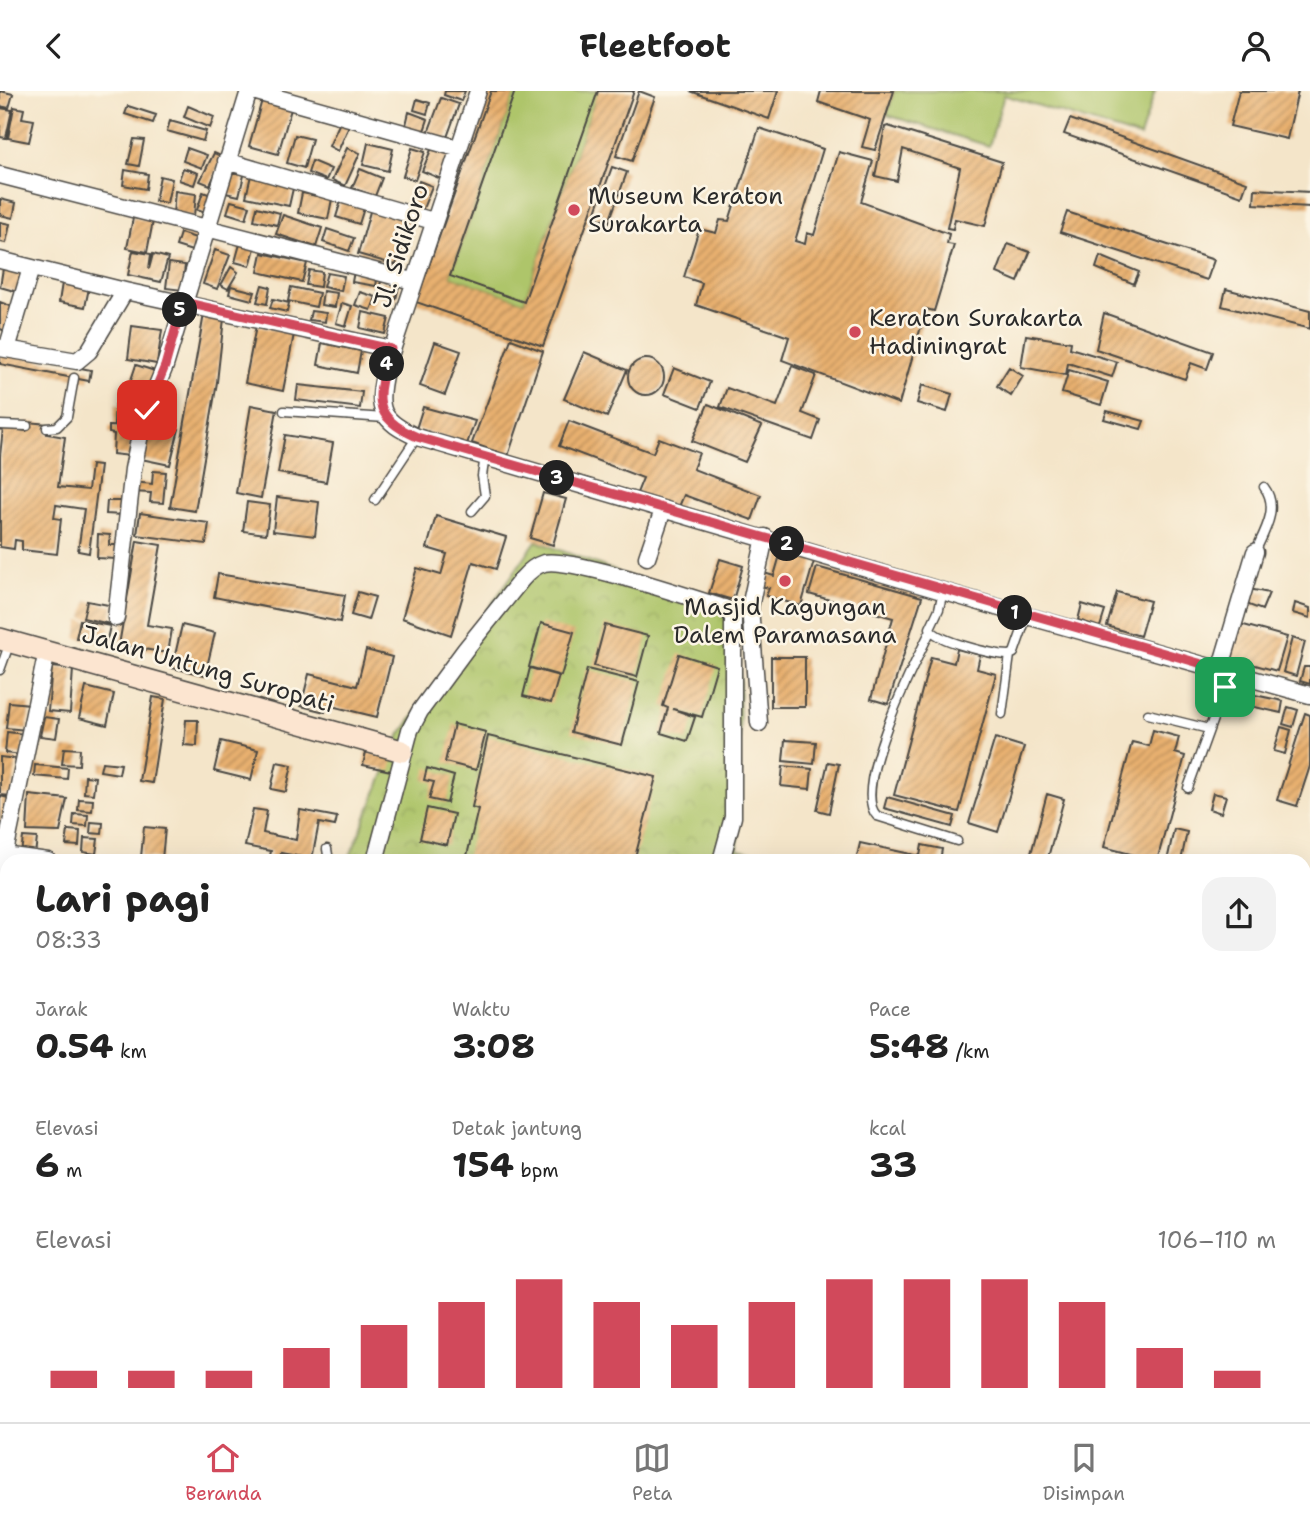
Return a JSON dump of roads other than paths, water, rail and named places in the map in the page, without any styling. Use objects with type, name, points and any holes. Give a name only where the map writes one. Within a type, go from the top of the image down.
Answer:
[{"type":"street","points":[[116,618],[135,457],[144,420],[165,366],[226,161],[251,91],[457,149]]},
{"type":"street","name":"Jl. Sidikoro","points":[[385,418],[382,385],[391,349],[478,91]]},
{"type":"street","points":[[226,161],[433,221]]},
{"type":"street","points":[[0,175],[413,281]]},
{"type":"street","points":[[0,260],[125,291],[391,349]]},
{"type":"street","points":[[31,268],[4,349],[76,364],[89,351],[125,291]]},
{"type":"street","points":[[385,418],[393,426],[417,437],[1027,616],[1310,695]]},
{"type":"street","points":[[642,569],[663,510]]},
{"type":"street","points":[[759,723],[750,607],[765,537]]},
{"type":"street","points":[[1225,671],[1255,552]]},
{"type":"street","points":[[377,854],[402,751],[420,711],[493,613],[531,569],[553,562],[642,569],[724,608],[733,616],[733,817],[723,854]]},
{"type":"street","name":"Jalan Untung Suropati","points":[[5,640],[402,751]]},
{"type":"street","points":[[4,854],[47,651]]},
{"type":"lane","points":[[47,428],[57,427],[67,417],[74,378]]},
{"type":"lane","points":[[284,411],[385,418]]},
{"type":"lane","points":[[0,425],[27,426]]},
{"type":"lane","points":[[375,500],[417,437]]},
{"type":"lane","points":[[472,511],[485,496],[482,475],[485,456]]},
{"type":"lane","points":[[1255,552],[1270,517],[1270,499],[1264,487]]},
{"type":"lane","points":[[943,591],[930,632],[896,698],[880,749],[872,796],[873,812],[877,816],[957,841]]},
{"type":"lane","points":[[1002,714],[1010,655],[1014,653],[1027,616]]},
{"type":"lane","points":[[930,632],[956,642],[1010,655]]},
{"type":"lane","points":[[0,670],[5,640]]},
{"type":"lane","points":[[1188,788],[1209,729],[1225,671]]},
{"type":"lane","points":[[1148,714],[1209,729]]},
{"type":"lane","points":[[327,849],[328,854]]},
{"type":"place","name":"Museum Keraton Surakarta","points":[[574,210]]},
{"type":"place","name":"Keraton Surakarta Hadiningrat","points":[[855,332]]},
{"type":"place","name":"Masjid Kagungan Dalem Paramasana","points":[[785,581]]}]
